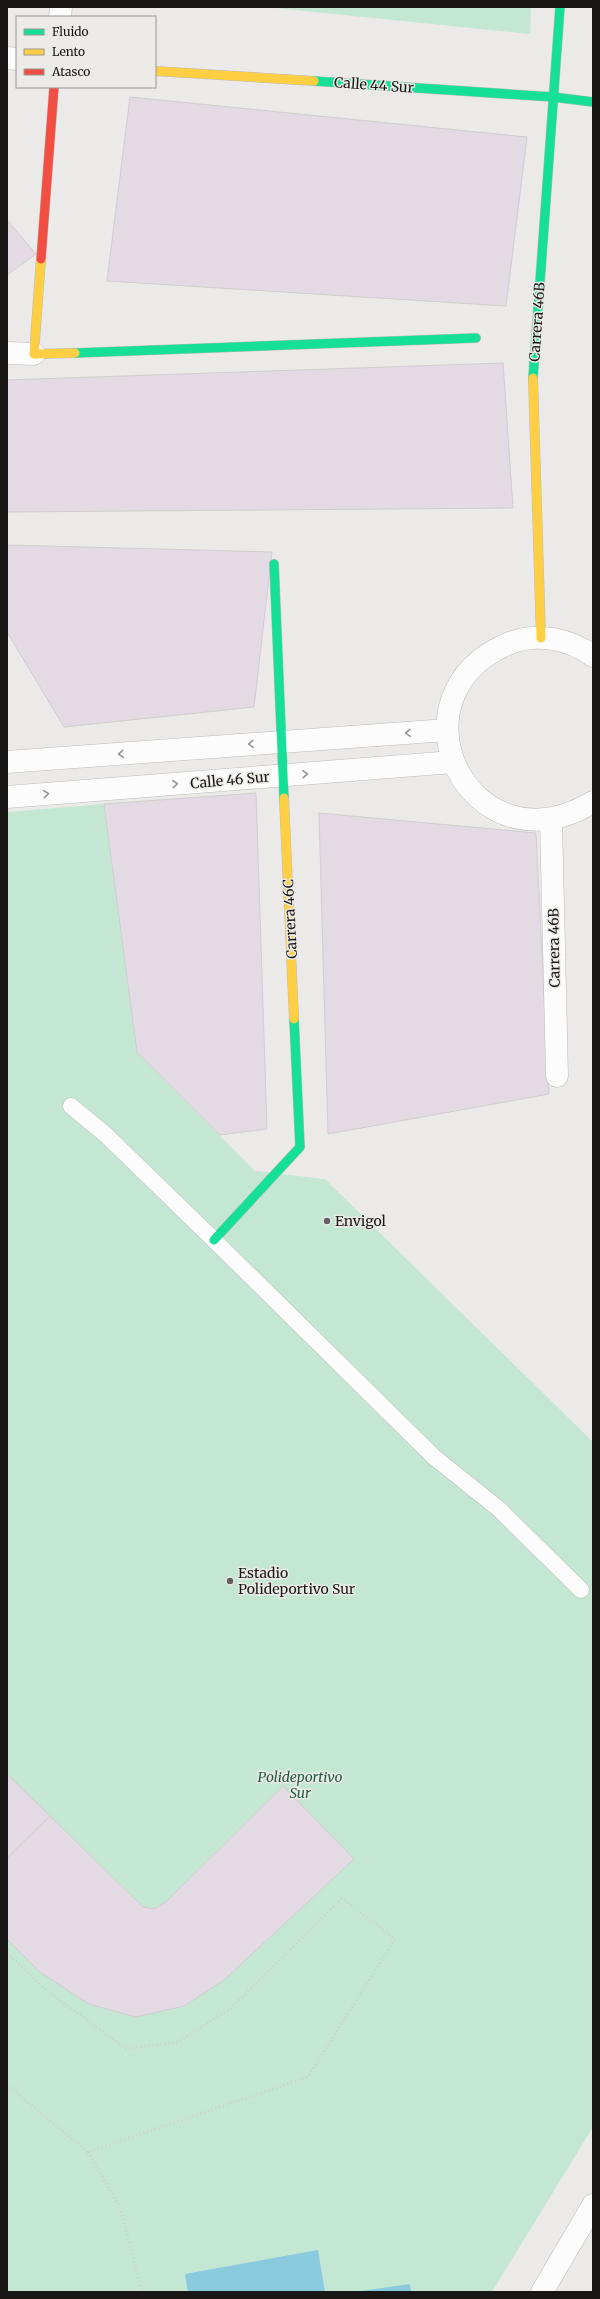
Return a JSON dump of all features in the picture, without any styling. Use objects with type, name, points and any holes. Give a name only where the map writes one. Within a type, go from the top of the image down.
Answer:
[{"type":"street","name":"Carrera 46B","points":[[541,638],[533,363],[560,7]]},
{"type":"street","name":"Calle 44 Sur","points":[[156,71],[553,97],[593,102]]},
{"type":"street","points":[[34,354],[54,88]]},
{"type":"street","points":[[7,353],[34,354],[476,338]]},
{"type":"street","name":"Carrera 46C","points":[[214,1240],[300,1147],[274,564]]},
{"type":"street","points":[[593,656],[585,650],[563,641],[541,638],[516,640],[494,650],[475,664],[460,684],[453,700],[447,730],[453,762],[465,783],[481,801],[497,810],[526,820],[551,820],[574,813],[593,802]]},
{"type":"street","points":[[7,762],[447,730]]},
{"type":"street","name":"Calle 46 Sur","points":[[7,797],[453,762]]},
{"type":"street","name":"Carrera 46B","points":[[551,820],[557,1076]]},
{"type":"street","points":[[542,2292],[593,2205]]},
{"type":"lane","points":[[71,1106],[106,1135],[434,1457],[499,1509],[582,1590]]},
{"type":"path","points":[[7,1953],[47,1991],[126,2049],[178,2042],[230,2009],[342,1898],[395,1939],[308,2076],[88,2152]]},
{"type":"path","points":[[7,2085],[88,2152],[120,2208],[142,2292]]},
{"type":"green space","points":[[265,7],[531,7],[530,34]]},
{"type":"green space","name":"Polideportivo Sur","points":[[104,804],[137,1052],[255,1171],[325,1179],[593,1442],[593,2127],[492,2292],[7,2292],[7,812]]},
{"type":"water","points":[[318,2250],[325,2292],[188,2292],[185,2274]]},
{"type":"water","points":[[410,2284],[411,2292],[354,2292]]},
{"type":"building","points":[[130,97],[527,137],[506,306],[107,281]]},
{"type":"building","points":[[7,220],[36,254],[7,275]]},
{"type":"building","points":[[503,363],[513,508],[7,512],[7,380]]},
{"type":"building","points":[[7,545],[272,552],[254,707],[64,727],[7,632]]},
{"type":"building","points":[[256,793],[267,1129],[220,1135],[137,1052],[104,804]]},
{"type":"building","points":[[319,813],[536,833],[549,1094],[328,1134]]},
{"type":"building","points":[[7,1774],[143,1907],[155,1909],[166,1902],[283,1786],[354,1859],[224,1980],[184,2006],[136,2017],[89,2004],[40,1972],[7,1939]]},
{"type":"building","points":[[7,1774],[50,1816],[7,1858]]},
{"type":"traffic: fast","points":[[533,378],[560,7]]},
{"type":"traffic: fast","points":[[314,81],[553,97],[593,102]]},
{"type":"traffic: fast","points":[[75,353],[476,338]]},
{"type":"traffic: fast","points":[[274,564],[284,798]]},
{"type":"traffic: fast","points":[[214,1240],[300,1147],[294,1019]]},
{"type":"traffic: slow","points":[[156,71],[314,81]]},
{"type":"traffic: slow","points":[[41,259],[34,354],[75,353]]},
{"type":"traffic: slow","points":[[533,378],[541,638]]},
{"type":"traffic: slow","points":[[284,798],[294,1019]]},
{"type":"traffic: jam","points":[[41,259],[54,88]]},
{"type":"place","name":"Envigol","points":[[327,1221]]},
{"type":"place","name":"Estadio Polideportivo Sur","points":[[230,1581]]}]
